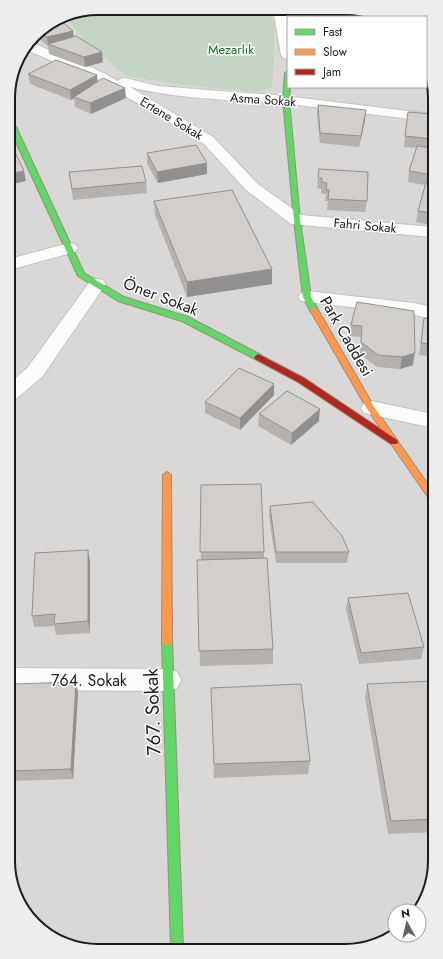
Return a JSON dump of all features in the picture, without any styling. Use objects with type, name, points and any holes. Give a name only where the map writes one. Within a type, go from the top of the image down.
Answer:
[{"type":"street","points":[[280,15],[287,50]]},
{"type":"street","name":"Ertene Sokak","points":[[32,47],[95,74],[153,106],[208,140],[252,187],[297,220]]},
{"type":"street","name":"Asma Sokak","points":[[95,74],[158,90],[286,100],[428,118]]},
{"type":"street","name":"Park Caddesi","points":[[287,87],[286,100],[297,220],[307,297],[371,408],[428,491]]},
{"type":"street","name":"Öner Sokak","points":[[15,131],[81,274],[121,299],[185,319],[301,380],[394,442]]},
{"type":"street","name":"Fahri Sokak","points":[[297,220],[428,232]]},
{"type":"street","points":[[15,263],[68,248]]},
{"type":"street","points":[[15,389],[35,372],[97,284]]},
{"type":"street","points":[[307,297],[414,309],[428,312]]},
{"type":"street","points":[[371,408],[428,420]]},
{"type":"street","name":"767. Sokak","points":[[167,475],[166,610],[177,944]]},
{"type":"street","name":"764. Sokak","points":[[15,679],[168,680]]},
{"type":"shaded area","points":[[98,15],[356,16],[287,16],[287,88],[427,87],[428,867],[424,888],[416,903],[387,903],[387,933],[377,938],[356,943],[92,944],[71,940],[43,924],[32,912],[21,893],[15,861],[15,92],[21,66],[32,47],[43,35],[66,21]]},
{"type":"green space","name":"Mezarlık","points":[[98,15],[272,15],[275,29],[272,87],[254,92],[176,84],[126,76],[83,39],[70,22],[77,18]]},
{"type":"building","points":[[63,22],[73,31],[47,37],[44,34]]},
{"type":"building","points":[[76,36],[102,52],[84,57],[48,44]]},
{"type":"building","points":[[56,60],[97,75],[70,90],[28,74]]},
{"type":"building","points":[[103,78],[125,88],[90,103],[74,97]]},
{"type":"building","points":[[318,105],[366,110],[361,136],[320,133]]},
{"type":"building","points":[[408,112],[428,114],[428,139],[405,136]]},
{"type":"building","points":[[196,145],[207,163],[157,172],[147,153]]},
{"type":"building","points":[[417,146],[428,147],[428,174],[409,171]]},
{"type":"building","points":[[15,152],[24,171],[15,173]]},
{"type":"building","points":[[142,166],[146,182],[72,189],[69,172]]},
{"type":"building","points":[[319,169],[368,172],[367,201],[328,199],[329,190],[326,190],[327,183],[322,182],[322,178],[318,178]]},
{"type":"building","points":[[427,179],[428,179],[428,212],[418,211]]},
{"type":"building","points":[[232,190],[272,269],[187,282],[154,201]]},
{"type":"building","points":[[357,302],[414,311],[415,353],[402,357],[378,355],[361,342],[362,326],[351,325]]},
{"type":"building","points":[[424,318],[428,318],[428,344],[421,343]]},
{"type":"building","points":[[239,368],[274,384],[240,418],[205,402]]},
{"type":"building","points":[[287,391],[320,409],[292,433],[259,414]]},
{"type":"building","points":[[261,484],[264,552],[200,552],[201,485]]},
{"type":"building","points":[[313,502],[342,536],[349,552],[276,552],[270,506]]},
{"type":"building","points":[[88,550],[88,621],[54,624],[55,614],[32,616],[35,553]]},
{"type":"building","points":[[267,558],[273,649],[199,651],[197,560]]},
{"type":"building","points":[[408,593],[424,647],[361,653],[348,598]]},
{"type":"building","points":[[428,681],[428,819],[391,821],[367,684]]},
{"type":"building","points":[[76,682],[71,769],[15,771],[15,684]]},
{"type":"building","points":[[301,684],[310,761],[214,764],[211,688]]},
{"type":"traffic: fast","points":[[287,86],[286,100],[297,220],[307,297],[314,310]]},
{"type":"traffic: fast","points":[[15,131],[81,274],[121,299],[185,319],[258,357]]},
{"type":"traffic: fast","points":[[167,641],[177,944]]},
{"type":"traffic: slow","points":[[314,310],[371,408],[428,491]]},
{"type":"traffic: slow","points":[[167,475],[167,641]]},
{"type":"traffic: jam","points":[[258,357],[301,380],[394,442]]}]
